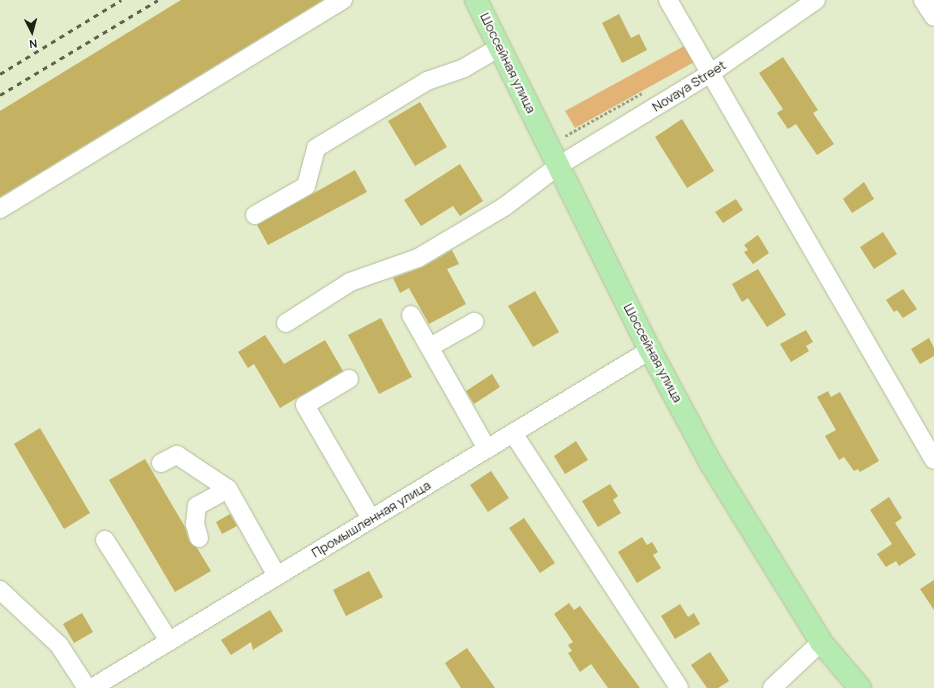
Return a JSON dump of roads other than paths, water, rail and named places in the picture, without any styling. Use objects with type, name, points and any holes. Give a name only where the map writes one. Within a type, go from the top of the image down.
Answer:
[{"type":"main road","name":"Шоссейная улица","points":[[476,0],[650,350],[710,462],[820,642],[860,688]]},
{"type":"street","points":[[0,209],[343,0]]},
{"type":"street","points":[[668,0],[712,72],[934,460]]},
{"type":"street","name":"Novaya Street","points":[[286,323],[350,282],[418,258],[504,207],[558,166],[712,72],[816,0]]},
{"type":"street","points":[[924,0],[934,17]]},
{"type":"street","points":[[255,215],[306,186],[316,148],[427,82],[464,68],[500,47]]},
{"type":"street","points":[[411,315],[487,449]]},
{"type":"street","points":[[430,347],[474,322]]},
{"type":"street","name":"Промышленная улица","points":[[92,688],[650,350]]},
{"type":"street","points":[[349,379],[304,405],[371,519]]},
{"type":"street","points":[[513,433],[679,688]]},
{"type":"street","points":[[161,463],[177,454],[228,489],[277,576]]},
{"type":"street","points":[[199,538],[196,524],[198,506],[228,489]]},
{"type":"street","points":[[105,540],[169,641]]},
{"type":"street","points":[[0,590],[59,645],[87,688]]},
{"type":"street","points":[[772,688],[820,642]]},
{"type":"railway","points":[[0,74],[121,0]]},
{"type":"railway","points":[[0,95],[158,0]]}]
